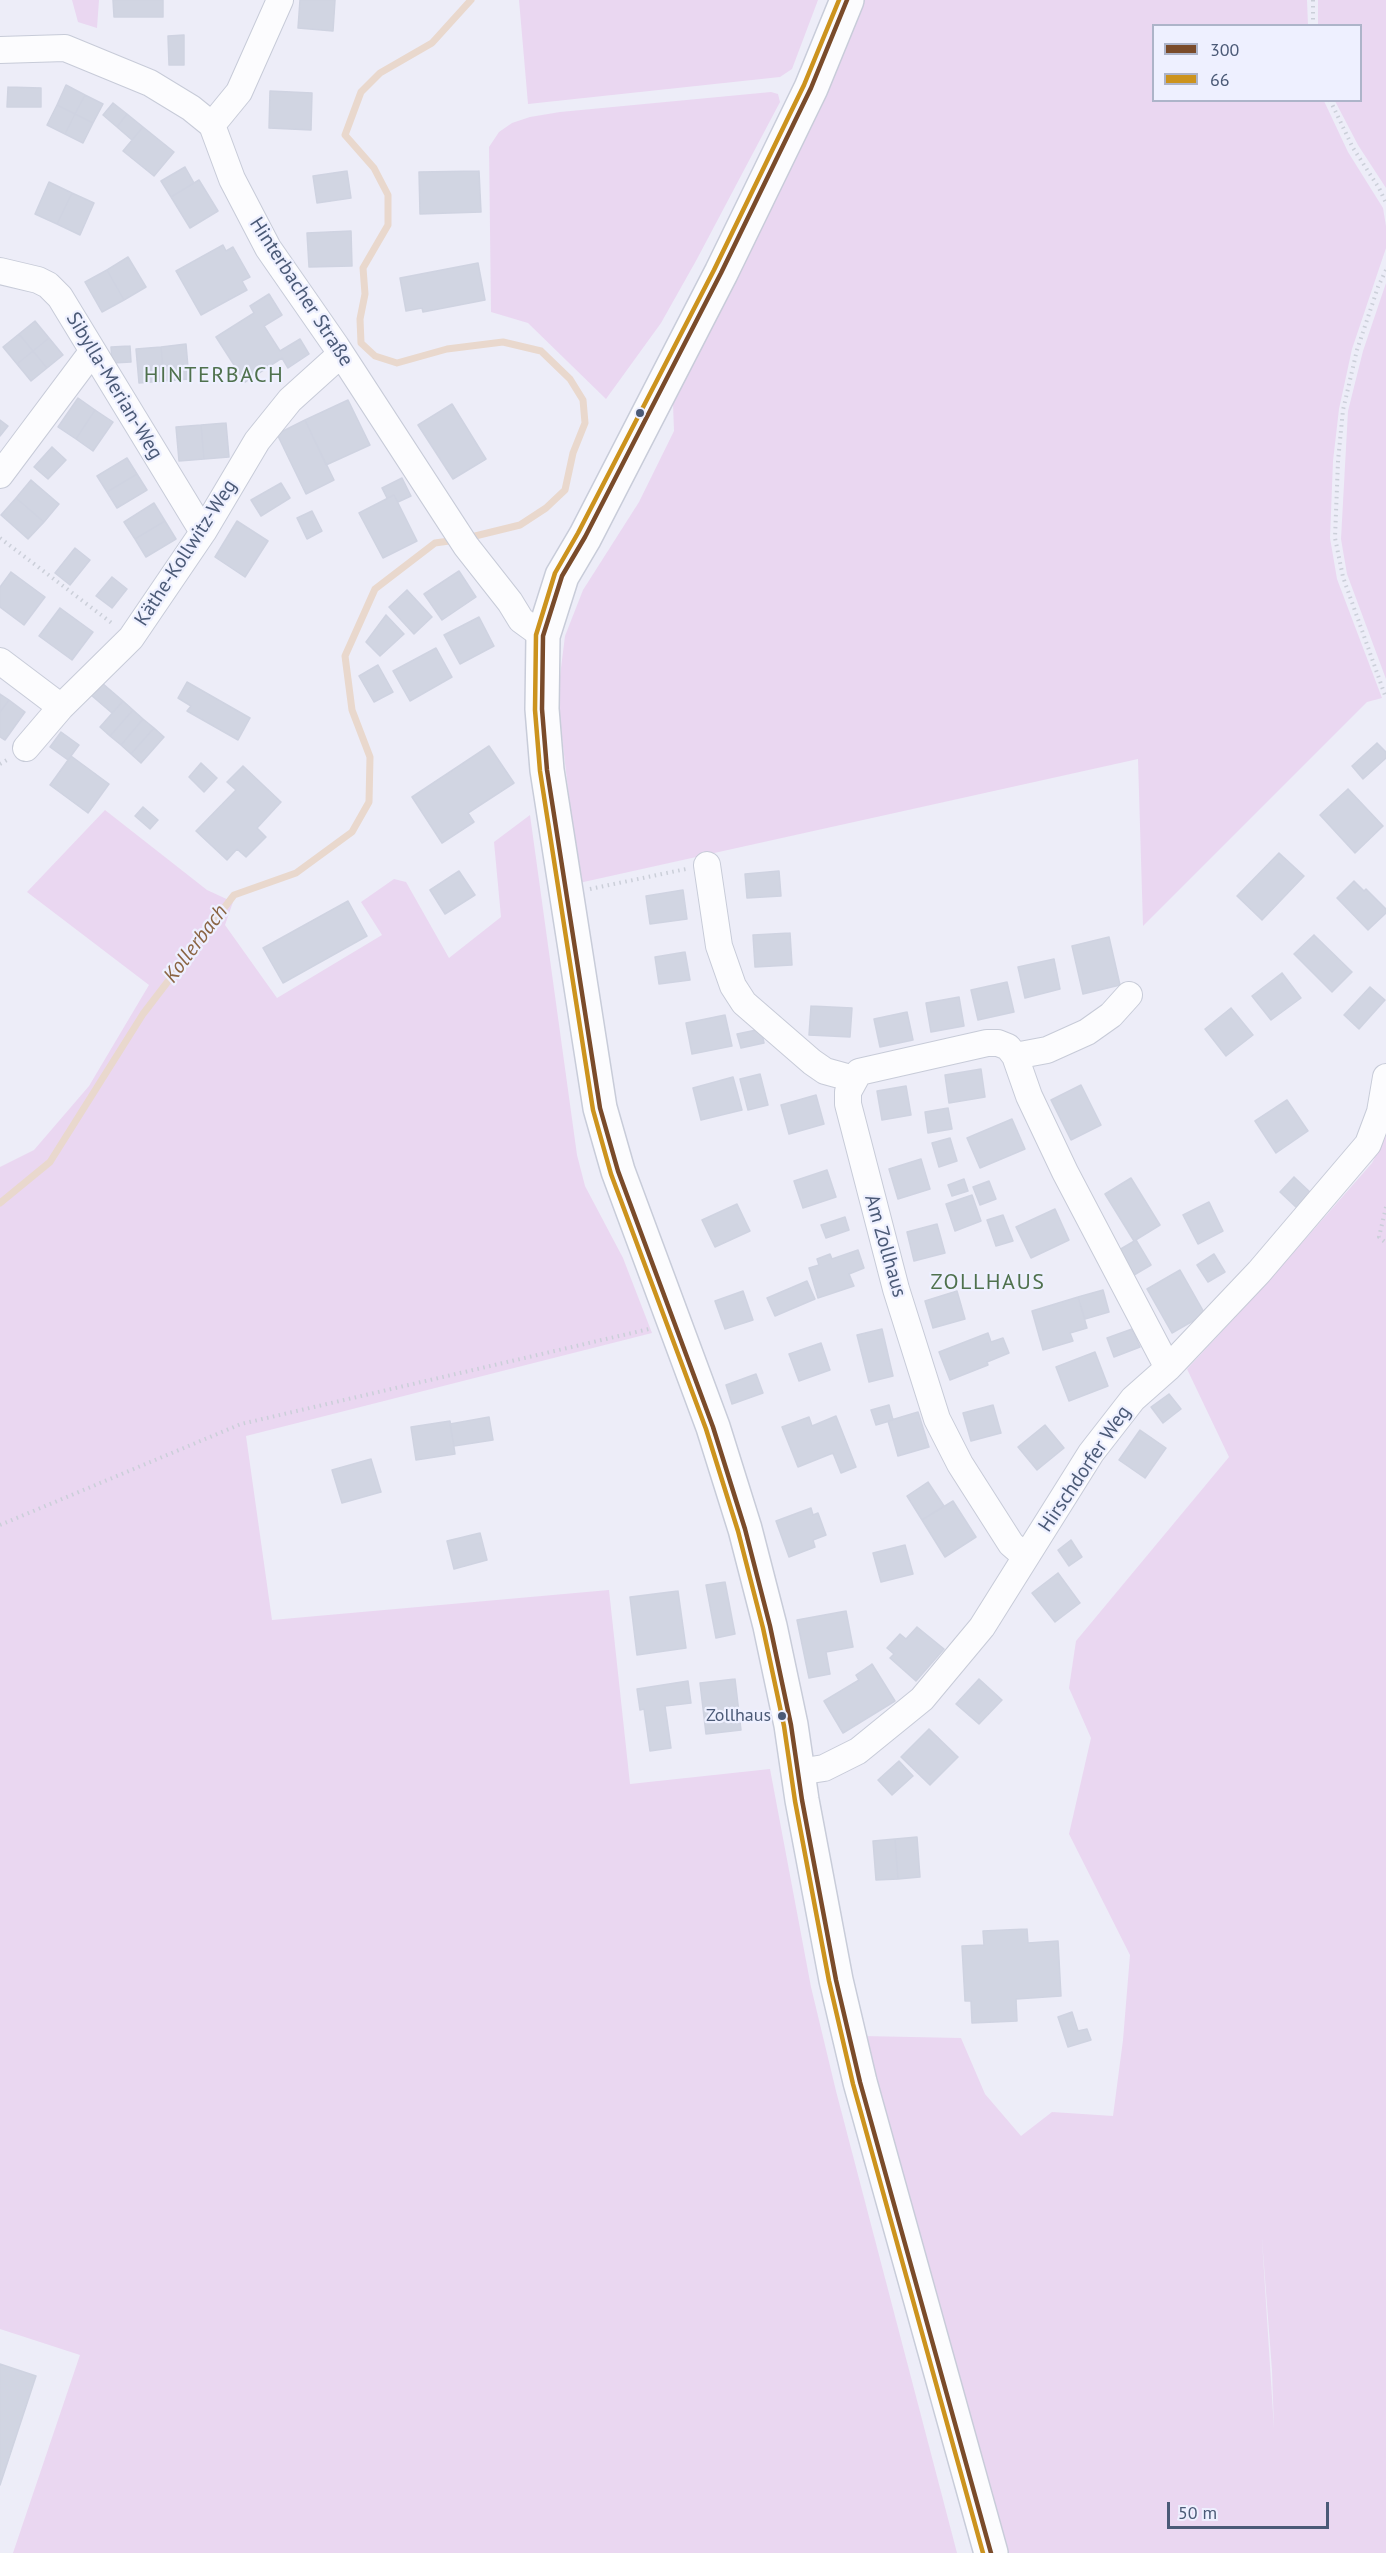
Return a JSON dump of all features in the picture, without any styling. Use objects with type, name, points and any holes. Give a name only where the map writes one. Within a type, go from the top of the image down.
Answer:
[{"type":"main road","points":[[847,0],[811,88],[721,273],[585,537],[562,576],[543,636],[542,709],[547,770],[600,1108],[618,1171],[713,1427],[745,1528],[770,1626],[791,1725],[836,1980],[860,2082],[991,2553]]},
{"type":"street","points":[[0,50],[65,48],[150,83],[191,108],[212,125],[239,92],[280,0]]},
{"type":"street","name":"Hinterbacher Straße","points":[[212,125],[232,179],[268,248],[341,354],[466,546],[510,602],[521,620],[543,636]]},
{"type":"street","name":"Sibylla-Merian-Weg","points":[[0,272],[38,280],[48,285],[60,297],[203,532]]},
{"type":"street","points":[[0,475],[92,352]]},
{"type":"street","name":"Käthe-Kollwitz-Weg","points":[[26,748],[61,707],[130,638],[203,532],[264,433],[290,400],[341,354]]},
{"type":"street","points":[[0,661],[61,707]]},
{"type":"street","points":[[707,865],[719,946],[733,986],[744,1003],[825,1071],[854,1079],[859,1072],[871,1068],[987,1043],[1008,1047],[1015,1056],[1029,1096],[1065,1172],[1168,1368]]},
{"type":"street","points":[[1015,1056],[1047,1050],[1087,1032],[1111,1014],[1129,995]]},
{"type":"street","name":"Hirschdorfer Weg","points":[[798,1773],[824,1768],[858,1751],[922,1699],[982,1627],[1091,1453],[1111,1426],[1133,1399],[1168,1368],[1259,1272],[1368,1144],[1380,1112],[1386,1077]]},
{"type":"street","name":"Am Zollhaus","points":[[854,1079],[848,1092],[848,1104],[863,1167],[896,1289],[937,1419],[966,1474],[1011,1544],[1026,1557]]},
{"type":"path","points":[[1313,0],[1313,24]]},
{"type":"path","points":[[1331,102],[1353,147],[1386,203]]},
{"type":"path","points":[[1386,270],[1357,350],[1343,410],[1338,461],[1335,538],[1343,577],[1386,698]]},
{"type":"path","points":[[0,538],[130,638]]},
{"type":"path","points":[[567,894],[707,865]]},
{"type":"path","points":[[1386,1207],[1379,1237],[1386,1243]]},
{"type":"path","points":[[0,1525],[241,1424],[658,1327]]},
{"type":"shaded area","points":[[72,0],[99,0],[97,28],[78,22]]},
{"type":"shaded area","points":[[519,0],[818,0],[792,69],[780,77],[528,104]]},
{"type":"shaded area","points":[[859,0],[1307,0],[1308,24],[1152,24],[1152,102],[1324,102],[1348,152],[1383,208],[1386,248],[1352,349],[1339,409],[1333,461],[1330,538],[1337,579],[1382,698],[1367,702],[1143,926],[1138,759],[579,883],[560,720],[560,676],[565,636],[583,590],[639,502],[674,431],[673,404],[736,276]]},
{"type":"shaded area","points":[[1318,0],[1386,0],[1386,188],[1358,145],[1336,102],[1362,102],[1362,24],[1318,24]]},
{"type":"shaded area","points":[[771,92],[778,94],[780,102],[697,259],[661,323],[606,399],[528,323],[491,312],[489,147],[499,132],[512,123],[530,117],[560,112]]},
{"type":"shaded area","points":[[1386,283],[1386,679],[1347,574],[1341,539],[1348,411],[1363,351]]},
{"type":"shaded area","points":[[105,810],[207,890],[233,902],[225,925],[277,998],[382,935],[361,902],[394,879],[406,882],[449,958],[501,917],[494,842],[530,815],[577,1155],[585,1186],[623,1258],[652,1333],[246,1436],[272,1620],[609,1590],[630,1784],[770,1769],[811,1987],[957,2553],[13,2553],[80,2355],[0,2329],[0,1167],[34,1150],[89,1086],[149,985],[27,892]]},
{"type":"shaded area","points":[[1386,1136],[1386,2553],[1006,2553],[862,2036],[961,2038],[985,2094],[1021,2136],[1052,2112],[1113,2116],[1123,2040],[1130,1955],[1069,1834],[1091,1738],[1069,1688],[1076,1641],[1229,1457],[1187,1369],[1265,1285],[1372,1163]],"holes":[[[1262,2239],[1272,2370],[1274,2429]]]},
{"type":"building","points":[[113,0],[163,0],[163,17],[114,17]]},
{"type":"building","points":[[300,0],[335,0],[333,31],[298,28]]},
{"type":"building","points":[[184,35],[184,65],[169,65],[168,36]]},
{"type":"building","points":[[66,85],[85,95],[75,114],[57,105]]},
{"type":"building","points":[[8,87],[41,88],[41,107],[7,107]]},
{"type":"building","points":[[270,91],[312,93],[311,130],[269,128]]},
{"type":"building","points":[[85,95],[103,104],[93,123],[75,114]]},
{"type":"building","points":[[113,103],[127,114],[117,127],[103,115]]},
{"type":"building","points":[[57,105],[75,114],[65,134],[47,125]]},
{"type":"building","points":[[75,114],[93,123],[83,143],[65,134]]},
{"type":"building","points":[[127,114],[143,127],[132,140],[117,127]]},
{"type":"building","points":[[143,127],[174,152],[154,176],[123,151]]},
{"type":"building","points":[[185,167],[194,183],[171,197],[161,181]]},
{"type":"building","points":[[347,171],[351,198],[317,203],[313,176]]},
{"type":"building","points":[[479,171],[481,212],[420,214],[419,172]]},
{"type":"building","points":[[199,180],[218,211],[190,228],[171,197]]},
{"type":"building","points":[[49,182],[72,193],[57,224],[35,214]]},
{"type":"building","points":[[72,193],[94,203],[80,235],[57,224]]},
{"type":"building","points":[[351,231],[352,266],[309,267],[307,233]]},
{"type":"building","points":[[223,245],[226,251],[233,247],[250,277],[242,281],[247,290],[201,315],[176,271]]},
{"type":"building","points":[[128,257],[146,287],[124,300],[107,270]]},
{"type":"building","points":[[478,263],[485,300],[423,312],[422,308],[406,311],[400,278]]},
{"type":"building","points":[[107,270],[124,300],[102,312],[85,282]]},
{"type":"building","points":[[269,294],[282,315],[264,326],[280,351],[300,339],[309,354],[288,368],[282,358],[245,382],[216,337],[254,313],[250,306]]},
{"type":"building","points":[[35,321],[49,338],[33,351],[19,334]]},
{"type":"building","points":[[19,334],[33,351],[17,364],[3,347]]},
{"type":"building","points":[[49,338],[63,355],[47,368],[33,351]]},
{"type":"building","points":[[186,344],[189,379],[164,381],[161,347]]},
{"type":"building","points":[[130,346],[131,362],[112,363],[111,347]]},
{"type":"building","points":[[161,347],[164,381],[139,383],[136,349]]},
{"type":"building","points":[[33,351],[47,368],[31,381],[17,364]]},
{"type":"building","points":[[78,398],[95,410],[76,439],[58,427]]},
{"type":"building","points":[[348,400],[370,445],[326,465],[305,420]]},
{"type":"building","points":[[452,404],[486,459],[453,479],[418,425]]},
{"type":"building","points":[[95,410],[113,422],[93,451],[76,439]]},
{"type":"building","points":[[0,420],[8,426],[0,436]]},
{"type":"building","points":[[305,420],[334,480],[306,494],[277,434]]},
{"type":"building","points":[[226,423],[229,457],[204,459],[201,425]]},
{"type":"building","points":[[201,425],[204,459],[179,461],[176,427]]},
{"type":"building","points":[[52,447],[66,460],[48,479],[34,467]]},
{"type":"building","points":[[127,458],[137,474],[107,492],[97,476]]},
{"type":"building","points":[[137,474],[147,490],[117,508],[107,492]]},
{"type":"building","points":[[402,478],[411,496],[398,502],[394,495],[387,498],[382,488]]},
{"type":"building","points":[[31,480],[59,504],[44,522],[16,498]]},
{"type":"building","points":[[281,483],[290,498],[261,516],[251,500]]},
{"type":"building","points":[[394,495],[417,541],[383,558],[359,513]]},
{"type":"building","points":[[16,498],[44,522],[28,539],[1,515]]},
{"type":"building","points":[[154,503],[165,521],[135,539],[124,522]]},
{"type":"building","points":[[312,511],[322,531],[307,539],[297,518]]},
{"type":"building","points":[[165,521],[176,539],[146,557],[135,539]]},
{"type":"building","points":[[237,521],[268,541],[245,577],[215,557]]},
{"type":"building","points":[[75,548],[90,560],[70,585],[55,573]]},
{"type":"building","points":[[459,571],[476,597],[442,620],[424,594]]},
{"type":"building","points":[[11,572],[45,597],[24,625],[0,607],[0,587]]},
{"type":"building","points":[[112,577],[127,589],[112,608],[96,596]]},
{"type":"building","points":[[407,590],[432,617],[414,634],[389,607]]},
{"type":"building","points":[[60,608],[93,632],[72,660],[39,636]]},
{"type":"building","points":[[386,615],[404,634],[380,656],[366,642]]},
{"type":"building","points":[[479,617],[494,646],[460,664],[444,635]]},
{"type":"building","points":[[436,648],[452,677],[410,701],[393,671]]},
{"type":"building","points":[[378,665],[393,692],[374,702],[359,676]]},
{"type":"building","points":[[187,682],[250,718],[238,740],[187,711],[191,706],[178,698]]},
{"type":"building","points":[[102,683],[123,701],[112,713],[91,695]]},
{"type":"building","points":[[0,694],[9,700],[0,712]]},
{"type":"building","points":[[9,700],[25,712],[5,740],[0,737],[0,712]]},
{"type":"building","points":[[123,701],[133,710],[110,736],[100,727]]},
{"type":"building","points":[[133,710],[143,719],[121,745],[110,736]]},
{"type":"building","points":[[143,719],[154,728],[131,754],[121,745]]},
{"type":"building","points":[[154,728],[164,737],[141,763],[131,754]]},
{"type":"building","points":[[61,732],[79,745],[68,760],[50,747]]},
{"type":"building","points":[[1377,743],[1386,752],[1386,758],[1363,779],[1352,766]]},
{"type":"building","points":[[489,746],[514,783],[468,813],[474,822],[442,843],[412,797]]},
{"type":"building","points":[[71,756],[109,784],[88,813],[50,785]]},
{"type":"building","points":[[201,763],[217,778],[204,792],[189,777]]},
{"type":"building","points":[[243,766],[281,802],[257,828],[266,837],[246,857],[237,849],[227,860],[196,831],[236,790],[227,782]]},
{"type":"building","points":[[1348,789],[1383,826],[1355,853],[1320,815]]},
{"type":"building","points":[[143,807],[158,820],[150,829],[135,816]]},
{"type":"building","points":[[1279,853],[1304,876],[1262,920],[1237,896]]},
{"type":"building","points":[[459,871],[475,895],[445,914],[430,890]]},
{"type":"building","points":[[779,871],[781,896],[747,898],[745,874]]},
{"type":"building","points":[[1354,881],[1364,891],[1366,889],[1386,909],[1386,913],[1368,930],[1337,898]]},
{"type":"building","points":[[683,890],[687,919],[650,924],[646,896]]},
{"type":"building","points":[[348,901],[367,936],[283,983],[263,948]]},
{"type":"building","points":[[790,933],[792,965],[755,967],[753,935]]},
{"type":"building","points":[[1314,935],[1352,972],[1332,992],[1294,954]]},
{"type":"building","points":[[1109,937],[1120,985],[1083,994],[1072,946]]},
{"type":"building","points":[[685,952],[690,980],[659,984],[655,957]]},
{"type":"building","points":[[1054,959],[1060,989],[1025,998],[1018,967]]},
{"type":"building","points":[[1282,973],[1301,998],[1271,1020],[1252,996]]},
{"type":"building","points":[[1007,982],[1014,1012],[978,1020],[971,990]]},
{"type":"building","points":[[1370,987],[1385,1000],[1359,1029],[1344,1015]]},
{"type":"building","points":[[959,997],[964,1026],[931,1032],[926,1003]]},
{"type":"building","points":[[811,1006],[852,1008],[850,1037],[809,1035]]},
{"type":"building","points":[[1231,1008],[1253,1035],[1226,1056],[1205,1029]]},
{"type":"building","points":[[907,1012],[913,1040],[880,1047],[874,1019]]},
{"type":"building","points":[[725,1015],[732,1046],[692,1054],[686,1023]]},
{"type":"building","points":[[761,1029],[764,1043],[741,1048],[737,1034]]},
{"type":"building","points":[[981,1069],[985,1097],[949,1103],[945,1075]]},
{"type":"building","points":[[760,1074],[768,1105],[748,1110],[740,1079]]},
{"type":"building","points":[[733,1077],[742,1110],[701,1120],[693,1088]]},
{"type":"building","points":[[1081,1085],[1101,1125],[1071,1140],[1051,1100]]},
{"type":"building","points":[[906,1086],[911,1115],[882,1120],[877,1091]]},
{"type":"building","points":[[816,1095],[824,1124],[789,1134],[781,1105]]},
{"type":"building","points":[[1287,1100],[1308,1131],[1276,1153],[1255,1121]]},
{"type":"building","points":[[948,1108],[952,1129],[928,1133],[925,1112]]},
{"type":"building","points":[[1012,1119],[1025,1149],[980,1168],[967,1138]]},
{"type":"building","points":[[950,1138],[957,1161],[939,1167],[932,1143]]},
{"type":"building","points":[[921,1159],[930,1189],[898,1199],[889,1169]]},
{"type":"building","points":[[827,1170],[836,1197],[803,1208],[794,1181]]},
{"type":"building","points":[[1294,1177],[1312,1194],[1298,1209],[1280,1192]]},
{"type":"building","points":[[1131,1178],[1160,1225],[1134,1241],[1105,1194]]},
{"type":"building","points":[[964,1179],[968,1191],[952,1196],[948,1185]]},
{"type":"building","points":[[989,1181],[996,1199],[980,1205],[973,1187]]},
{"type":"building","points":[[972,1195],[981,1221],[955,1231],[946,1204]]},
{"type":"building","points":[[1209,1202],[1223,1231],[1198,1244],[1183,1215]]},
{"type":"building","points":[[737,1204],[750,1231],[715,1247],[702,1220]]},
{"type":"building","points":[[1055,1209],[1069,1240],[1031,1258],[1016,1227]]},
{"type":"building","points":[[1003,1215],[1013,1241],[996,1246],[987,1220]]},
{"type":"building","points":[[845,1217],[849,1230],[826,1238],[821,1225]]},
{"type":"building","points":[[937,1224],[945,1253],[914,1261],[907,1232]]},
{"type":"building","points":[[1136,1240],[1151,1265],[1134,1275],[1119,1250]]},
{"type":"building","points":[[858,1250],[864,1268],[849,1274],[854,1286],[818,1298],[809,1268],[819,1265],[817,1259],[830,1254],[832,1259]]},
{"type":"building","points":[[1214,1254],[1225,1272],[1208,1282],[1197,1265]]},
{"type":"building","points":[[1180,1270],[1205,1314],[1172,1333],[1147,1289]]},
{"type":"building","points":[[807,1281],[815,1299],[775,1316],[767,1298]]},
{"type":"building","points":[[1103,1290],[1109,1312],[1085,1319],[1078,1297]]},
{"type":"building","points":[[743,1291],[753,1320],[725,1329],[715,1301]]},
{"type":"building","points":[[957,1291],[965,1319],[933,1328],[925,1301]]},
{"type":"building","points":[[1078,1297],[1087,1328],[1070,1333],[1073,1341],[1043,1350],[1032,1311]]},
{"type":"building","points":[[882,1329],[893,1376],[869,1382],[857,1335]]},
{"type":"building","points":[[1132,1329],[1140,1347],[1114,1357],[1107,1338]]},
{"type":"building","points":[[988,1333],[991,1342],[1003,1338],[1009,1353],[987,1362],[988,1365],[950,1380],[939,1352]]},
{"type":"building","points":[[821,1343],[830,1370],[799,1381],[789,1354]]},
{"type":"building","points":[[1095,1352],[1108,1386],[1069,1401],[1056,1367]]},
{"type":"building","points":[[756,1374],[763,1393],[732,1404],[726,1385]]},
{"type":"building","points":[[1169,1394],[1181,1409],[1163,1423],[1151,1407]]},
{"type":"building","points":[[889,1405],[893,1420],[876,1425],[871,1410]]},
{"type":"building","points":[[993,1405],[1001,1433],[971,1441],[963,1413]]},
{"type":"building","points":[[918,1412],[929,1447],[898,1456],[888,1421]]},
{"type":"building","points":[[836,1416],[856,1467],[841,1473],[833,1453],[798,1467],[782,1427],[809,1417],[812,1426]]},
{"type":"building","points":[[489,1417],[493,1440],[454,1446],[450,1424]]},
{"type":"building","points":[[450,1421],[455,1454],[416,1460],[411,1427]]},
{"type":"building","points":[[1045,1425],[1064,1448],[1037,1470],[1018,1447]]},
{"type":"building","points":[[1140,1430],[1166,1448],[1145,1478],[1119,1460]]},
{"type":"building","points":[[371,1459],[381,1492],[342,1503],[332,1470]]},
{"type":"building","points":[[928,1482],[944,1506],[922,1520],[907,1496]]},
{"type":"building","points":[[953,1501],[976,1537],[945,1557],[922,1520]]},
{"type":"building","points":[[811,1508],[813,1515],[818,1513],[826,1535],[813,1540],[815,1547],[789,1557],[776,1521]]},
{"type":"building","points":[[480,1533],[487,1560],[454,1569],[447,1541]]},
{"type":"building","points":[[1071,1540],[1082,1557],[1069,1566],[1058,1550]]},
{"type":"building","points":[[905,1545],[913,1574],[881,1582],[873,1553]]},
{"type":"building","points":[[1058,1573],[1080,1603],[1055,1622],[1032,1593]]},
{"type":"building","points":[[725,1582],[735,1634],[716,1638],[706,1585]]},
{"type":"building","points":[[678,1591],[686,1648],[637,1655],[630,1597]]},
{"type":"building","points":[[846,1611],[853,1647],[826,1652],[830,1674],[809,1678],[797,1620]]},
{"type":"building","points":[[917,1627],[944,1649],[916,1681],[890,1658],[894,1654],[887,1648],[900,1634],[906,1639]]},
{"type":"building","points":[[872,1664],[895,1701],[843,1733],[824,1701],[859,1680],[856,1675]]},
{"type":"building","points":[[735,1679],[741,1730],[706,1734],[700,1683]]},
{"type":"building","points":[[979,1679],[1002,1700],[979,1724],[956,1704]]},
{"type":"building","points":[[688,1681],[691,1703],[665,1706],[671,1748],[650,1751],[644,1709],[640,1710],[637,1689]]},
{"type":"building","points":[[929,1729],[958,1757],[930,1785],[901,1757]]},
{"type":"building","points":[[899,1761],[913,1776],[892,1795],[878,1780]]},
{"type":"building","points":[[917,1837],[920,1877],[898,1879],[895,1839]]},
{"type":"building","points":[[895,1839],[898,1879],[876,1880],[873,1841]]},
{"type":"building","points":[[1027,1929],[1028,1943],[1058,1941],[1061,1996],[1016,1999],[1017,2021],[972,2023],[971,2001],[965,2001],[962,1946],[984,1945],[983,1931]]},
{"type":"building","points":[[1072,2012],[1078,2031],[1087,2029],[1091,2040],[1068,2047],[1058,2017]]},
{"type":"building","points":[[0,2364],[36,2376],[0,2485]]},
{"type":"waterway","name":"Kollerbach","points":[[467,538],[520,525],[546,508],[565,490],[573,453],[585,423],[583,400],[570,379],[541,351],[503,342],[447,349],[397,363],[375,356],[361,343],[360,319],[365,294],[363,268],[388,225],[388,195],[374,168],[345,135],[361,92],[380,73],[432,43],[471,0]]},
{"type":"waterway","name":"Kollerbach","points":[[0,1203],[50,1162],[143,1014],[234,895],[296,873],[352,832],[369,802],[370,757],[352,710],[345,656],[375,589],[435,543],[456,540]]},
{"type":"transit line","name":"66","points":[[839,0],[804,85],[714,270],[555,573],[536,635],[535,710],[540,771],[593,1110],[611,1174],[706,1429],[738,1531],[763,1628],[784,1726],[795,1801],[829,1981],[853,2084],[983,2553]]},
{"type":"transit line","name":"300","points":[[847,0],[811,88],[721,273],[585,537],[562,576],[543,636],[542,709],[547,770],[600,1108],[618,1171],[713,1427],[745,1529],[770,1626],[791,1725],[802,1800],[836,1980],[860,2082],[991,2553]]},
{"type":"place","name":"Zollhaus","points":[[782,1716]]},
{"type":"district","name":"HINTERBACH","points":[[214,376]]},
{"type":"district","name":"ZOLLHAUS","points":[[988,1283]]}]
